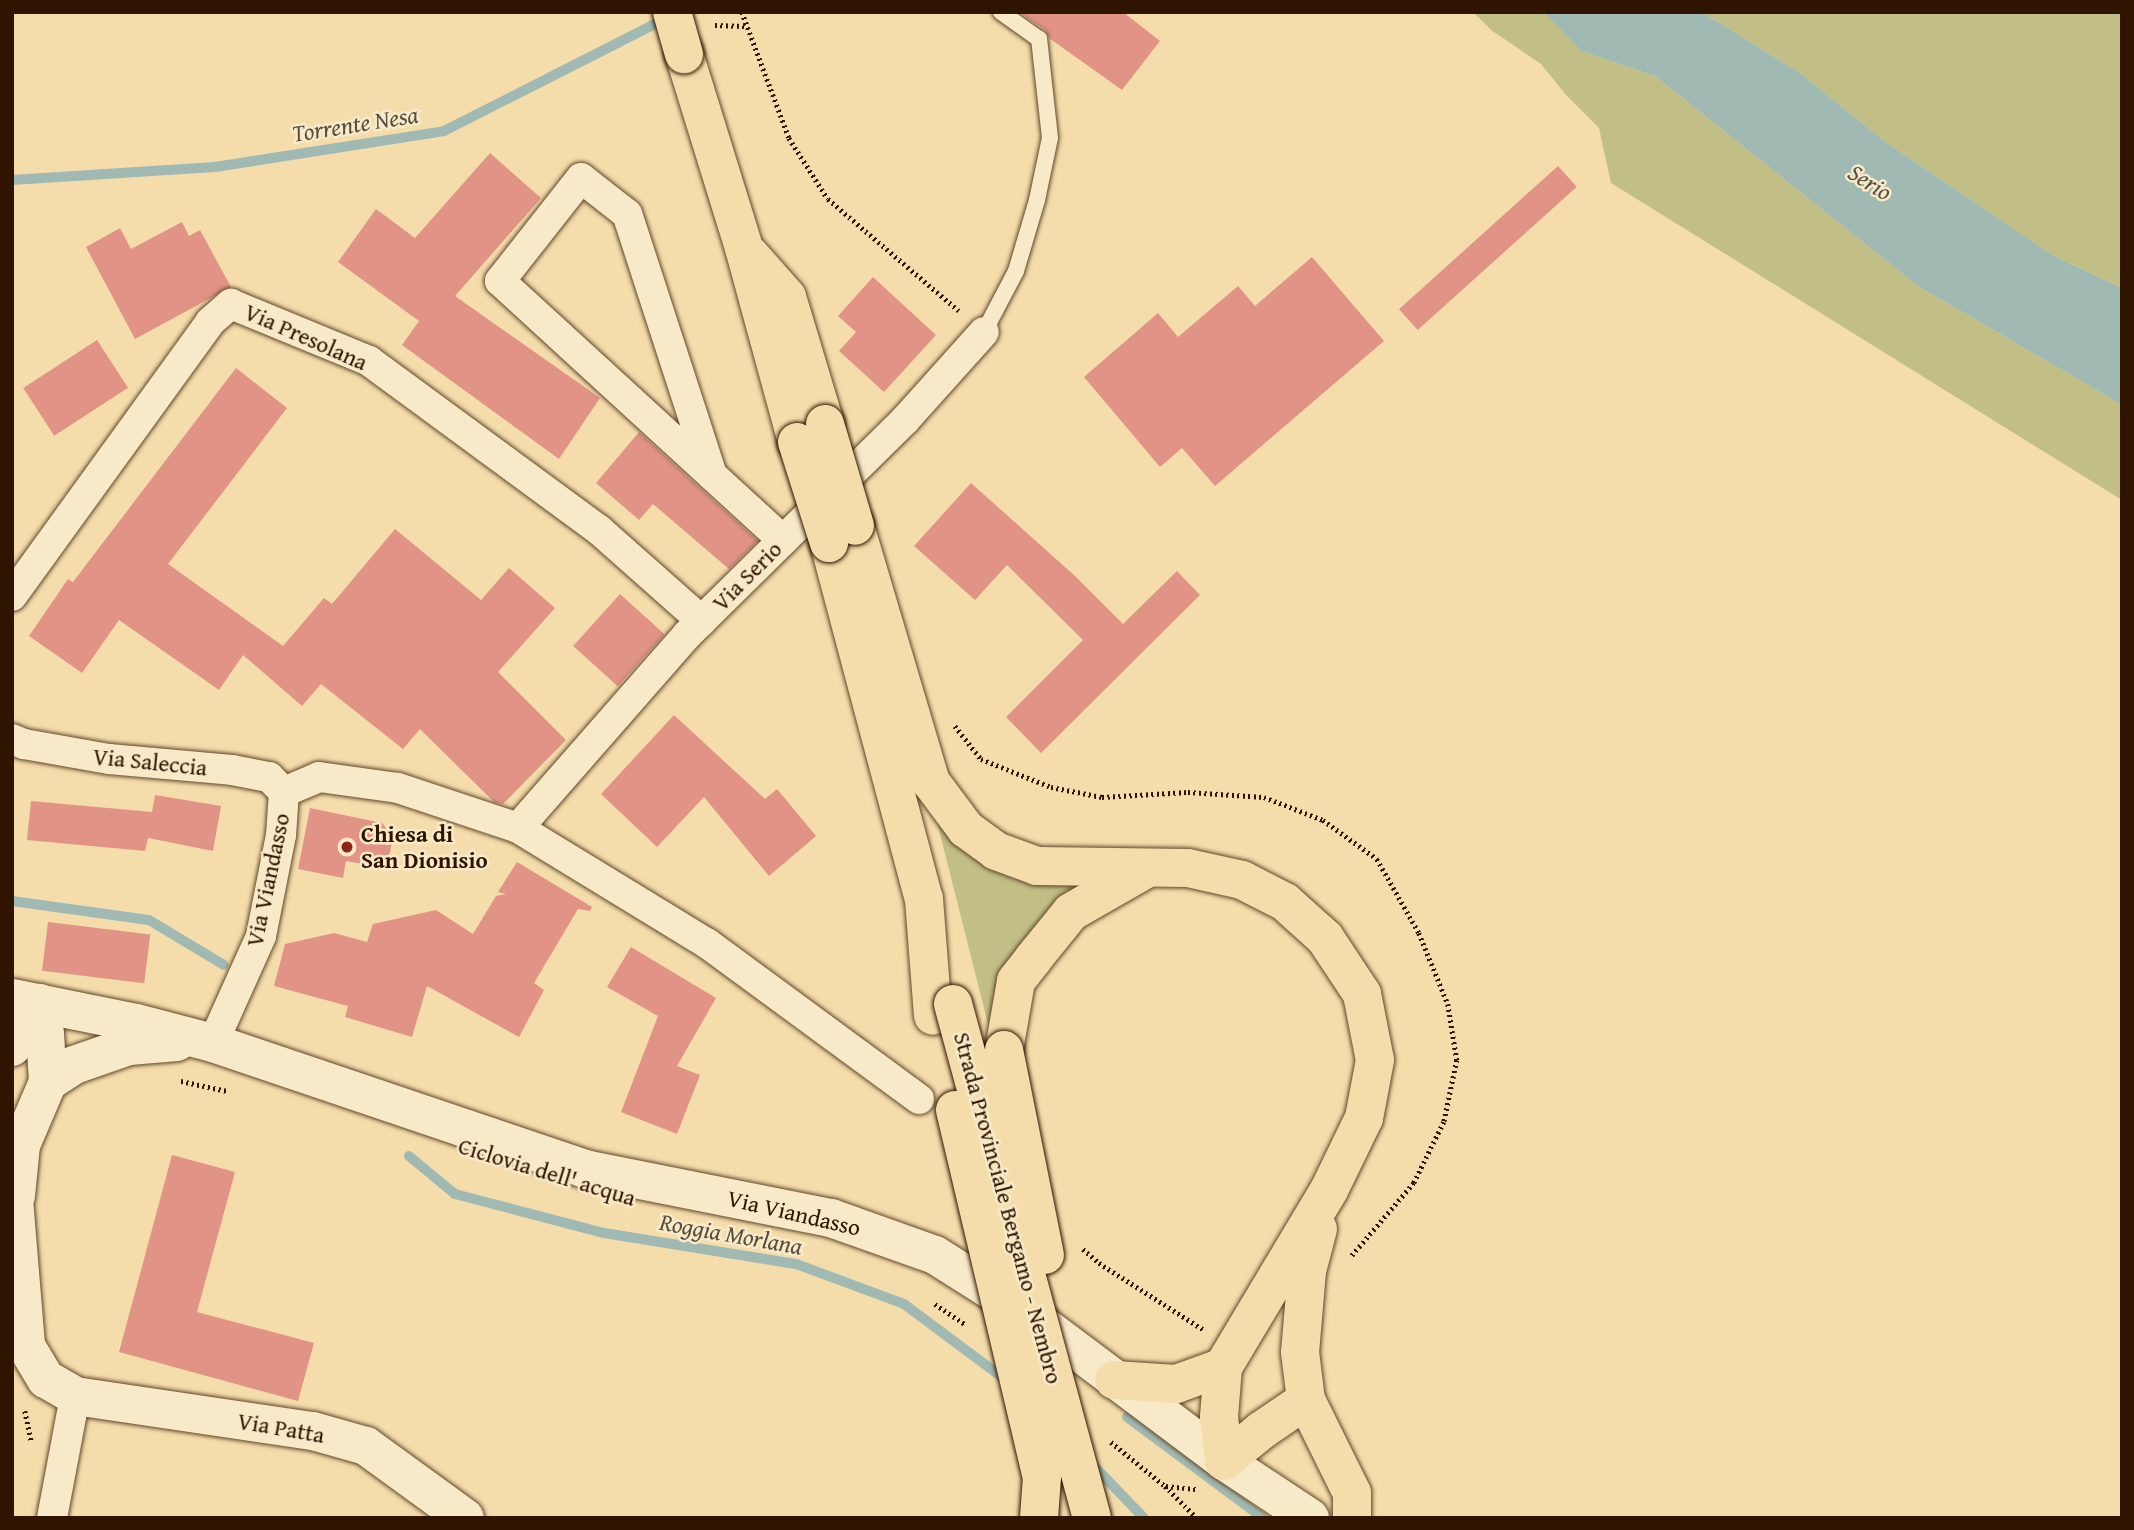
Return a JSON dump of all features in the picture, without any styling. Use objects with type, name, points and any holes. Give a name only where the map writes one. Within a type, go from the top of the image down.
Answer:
[{"type":"highway","points":[[672,12],[744,248],[931,782],[966,829],[996,851],[1037,866],[1188,868],[1242,880],[1285,902],[1325,938],[1362,994],[1376,1060],[1364,1118],[1329,1190],[1223,1367],[1219,1417],[1224,1461]]},
{"type":"highway","name":"Strada Provinciale Bergamo - Nembro","points":[[842,534],[925,899],[943,1010],[1092,1518]]},
{"type":"highway","points":[[1099,1518],[1004,1051],[1016,981],[1033,959],[1071,912],[1146,869]]},
{"type":"highway","points":[[943,1010],[1042,1477],[1039,1518]]},
{"type":"highway","points":[[1329,1190],[1307,1271],[1300,1352],[1306,1400],[1352,1493],[1352,1518]]},
{"type":"highway","points":[[1114,1380],[1176,1384],[1223,1367]]},
{"type":"highway","points":[[1224,1461],[1262,1430],[1306,1400]]},
{"type":"street","points":[[712,475],[627,214],[581,178],[500,281],[783,540]]},
{"type":"street","name":"Via Presolana","points":[[12,596],[210,322],[231,304],[369,361],[598,530],[702,621]]},
{"type":"street","name":"Via Serio","points":[[518,828],[702,621],[905,420],[984,332]]},
{"type":"street","name":"Via Saleccia","points":[[12,739],[24,744],[110,759],[269,777],[284,792]]},
{"type":"street","points":[[284,792],[319,777],[398,788],[518,828],[708,944],[919,1099]]},
{"type":"street","name":"Via Viandasso","points":[[213,1043],[261,936],[281,835],[284,792]]},
{"type":"street","points":[[12,1047],[26,1000]]},
{"type":"street","points":[[26,1000],[45,1034],[48,1082],[21,1145],[14,1185],[26,1346],[46,1379],[75,1396],[54,1504],[41,1518]]},
{"type":"street","name":"Via Viandasso","points":[[26,1000],[213,1043],[585,1169],[831,1218],[935,1255],[1016,1306],[1224,1461],[1310,1518]]},
{"type":"street","points":[[48,1082],[74,1065],[129,1046],[166,1042],[213,1043]]},
{"type":"street","name":"Via Patta","points":[[75,1396],[313,1431],[366,1446],[465,1518]]},
{"type":"lane","points":[[984,332],[1016,271],[1037,200],[1050,138],[1038,39],[1001,12]]},
{"type":"path","points":[[742,12],[789,138],[828,199],[984,332]]},
{"type":"path","points":[[715,25],[746,26]]},
{"type":"path","points":[[950,720],[981,759],[1051,787],[1102,797],[1188,792],[1264,797],[1323,820],[1377,859],[1419,933],[1448,1004],[1457,1060],[1444,1122],[1414,1183],[1347,1262]]},
{"type":"path","points":[[177,1080],[241,1094]]},
{"type":"path","points":[[933,1303],[977,1334]]},
{"type":"path","points":[[21,1402],[31,1443]]},
{"type":"path","points":[[1102,1435],[1165,1486],[1197,1518]]},
{"type":"shaded area","points":[[1473,12],[1543,12],[1581,51],[1655,76],[1918,286],[2122,405],[2122,500],[1611,183],[1599,128],[1566,95],[1541,64],[1491,30]]},
{"type":"shaded area","points":[[1702,12],[2122,12],[2122,288],[2052,255],[1883,140],[1800,73]]},
{"type":"shaded area","points":[[936,818],[1082,883],[991,1036]]},
{"type":"water","name":"Serio","points":[[1543,12],[1702,12],[1800,73],[1883,140],[2052,255],[2122,288],[2122,405],[1918,286],[1655,76],[1581,51]]},
{"type":"building","points":[[1019,12],[1123,12],[1160,41],[1122,90],[1049,38],[1045,30]]},
{"type":"building","points":[[490,153],[541,198],[455,296],[600,398],[559,459],[402,345],[419,321],[338,262],[376,209],[415,238]]},
{"type":"building","points":[[1558,166],[1577,187],[1418,330],[1399,309]]},
{"type":"building","points":[[182,222],[189,236],[200,230],[231,287],[135,339],[86,247],[120,228],[131,249]]},
{"type":"building","points":[[1312,257],[1384,341],[1215,486],[1182,448],[1160,467],[1084,377],[1158,313],[1178,337],[1238,286],[1255,306]]},
{"type":"building","points":[[873,277],[936,335],[884,392],[839,351],[856,332],[838,316]]},
{"type":"building","points":[[97,340],[128,388],[54,436],[23,388]]},
{"type":"building","points":[[236,368],[287,408],[168,564],[283,646],[324,598],[332,604],[395,529],[481,600],[509,568],[555,608],[498,672],[566,740],[503,804],[494,802],[420,729],[403,749],[321,684],[302,706],[243,655],[219,690],[119,620],[82,673],[29,636],[68,579],[73,582]]},
{"type":"building","points":[[639,432],[758,541],[729,569],[653,504],[639,520],[596,483]]},
{"type":"building","points":[[971,483],[1075,576],[1123,624],[1177,571],[1200,595],[1041,753],[1006,717],[1083,640],[1007,565],[975,600],[914,546]]},
{"type":"building","points":[[620,594],[665,634],[618,686],[573,646]]},
{"type":"building","points":[[674,715],[765,799],[777,789],[816,836],[769,876],[704,797],[657,847],[601,794]]},
{"type":"building","points":[[155,795],[221,806],[213,851],[148,838],[145,851],[27,840],[31,801],[152,812]]},
{"type":"building","name":"Chiesa di San Dionisio","points":[[310,808],[382,823],[393,837],[389,857],[374,866],[346,861],[343,878],[298,869]]},
{"type":"building","points":[[517,862],[592,907],[590,911],[578,909],[534,983],[544,990],[519,1037],[427,986],[412,1037],[345,1017],[348,1006],[274,986],[285,944],[334,933],[367,942],[373,924],[436,910],[473,934],[496,896],[506,894],[498,892]]},
{"type":"building","points":[[48,922],[150,935],[144,983],[42,971]]},
{"type":"building","points":[[631,947],[716,998],[677,1066],[700,1075],[677,1134],[621,1112],[658,1016],[607,987]]},
{"type":"building","points":[[172,1155],[235,1172],[197,1312],[314,1343],[298,1401],[119,1352]]},
{"type":"waterway","name":"Torrente Nesa","points":[[12,180],[215,167],[444,131],[665,19]]},
{"type":"waterway","name":"Roggia Morlana","points":[[12,901],[149,920],[224,965]]},
{"type":"waterway","name":"Roggia Morlana","points":[[409,1156],[455,1194],[604,1233],[796,1264],[904,1304],[1010,1383]]},
{"type":"waterway","points":[[1127,1417],[1263,1518]]},
{"type":"waterway","name":"Roggia Morlana","points":[[1091,1463],[1144,1518]]},
{"type":"place","name":"Chiesa di San Dionisio","points":[[347,847]]}]
